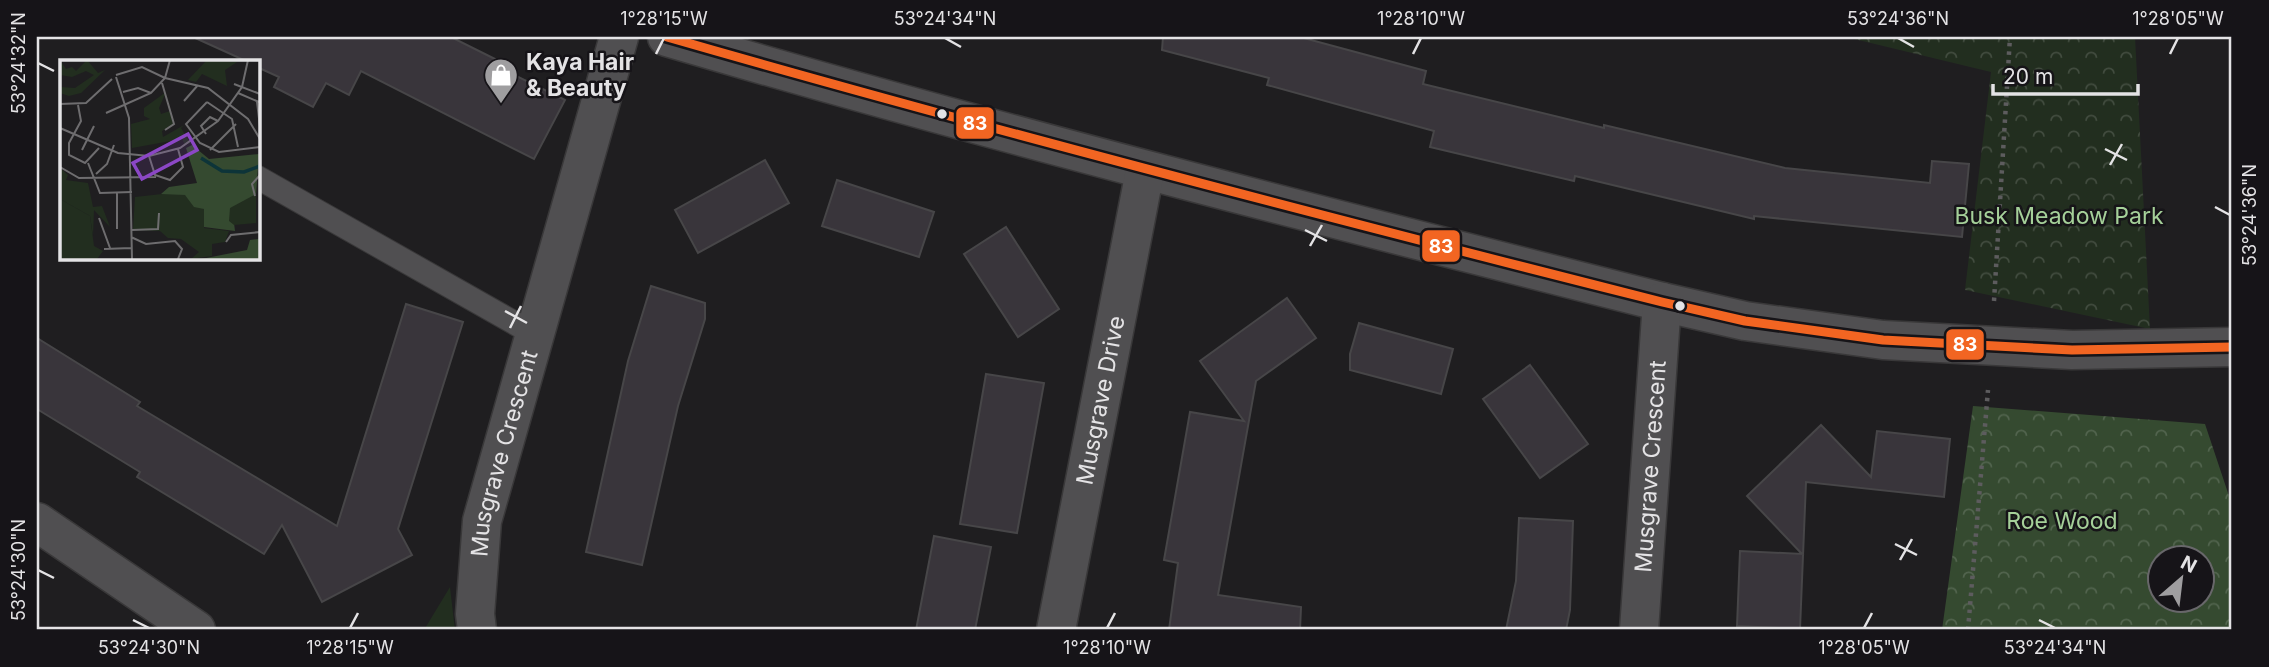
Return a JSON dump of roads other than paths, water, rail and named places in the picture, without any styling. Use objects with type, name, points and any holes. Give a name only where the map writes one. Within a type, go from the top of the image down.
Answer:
[{"type":"street","name":"Musgrave Crescent","points":[[477,630],[475,614],[482,521],[619,37]]},
{"type":"street","points":[[667,37],[844,89],[1145,171],[1745,321],[1883,341],[2071,350],[2214,347]]},
{"type":"street","name":"Musgrave Drive","points":[[1056,630],[1145,171]]},
{"type":"street","name":"Musgrave Crescent","points":[[1639,630],[1662,302]]},
{"type":"street","points":[[37,522],[196,630]]},
{"type":"lane","points":[[259,178],[534,334]]},
{"type":"place","name":"Kaya Hair & Beauty","points":[[501,105]]},
{"type":"park label","name":"Busk Meadow Park","points":[[2059,216]]},
{"type":"park label","name":"Roe Wood","points":[[2062,521]]}]
